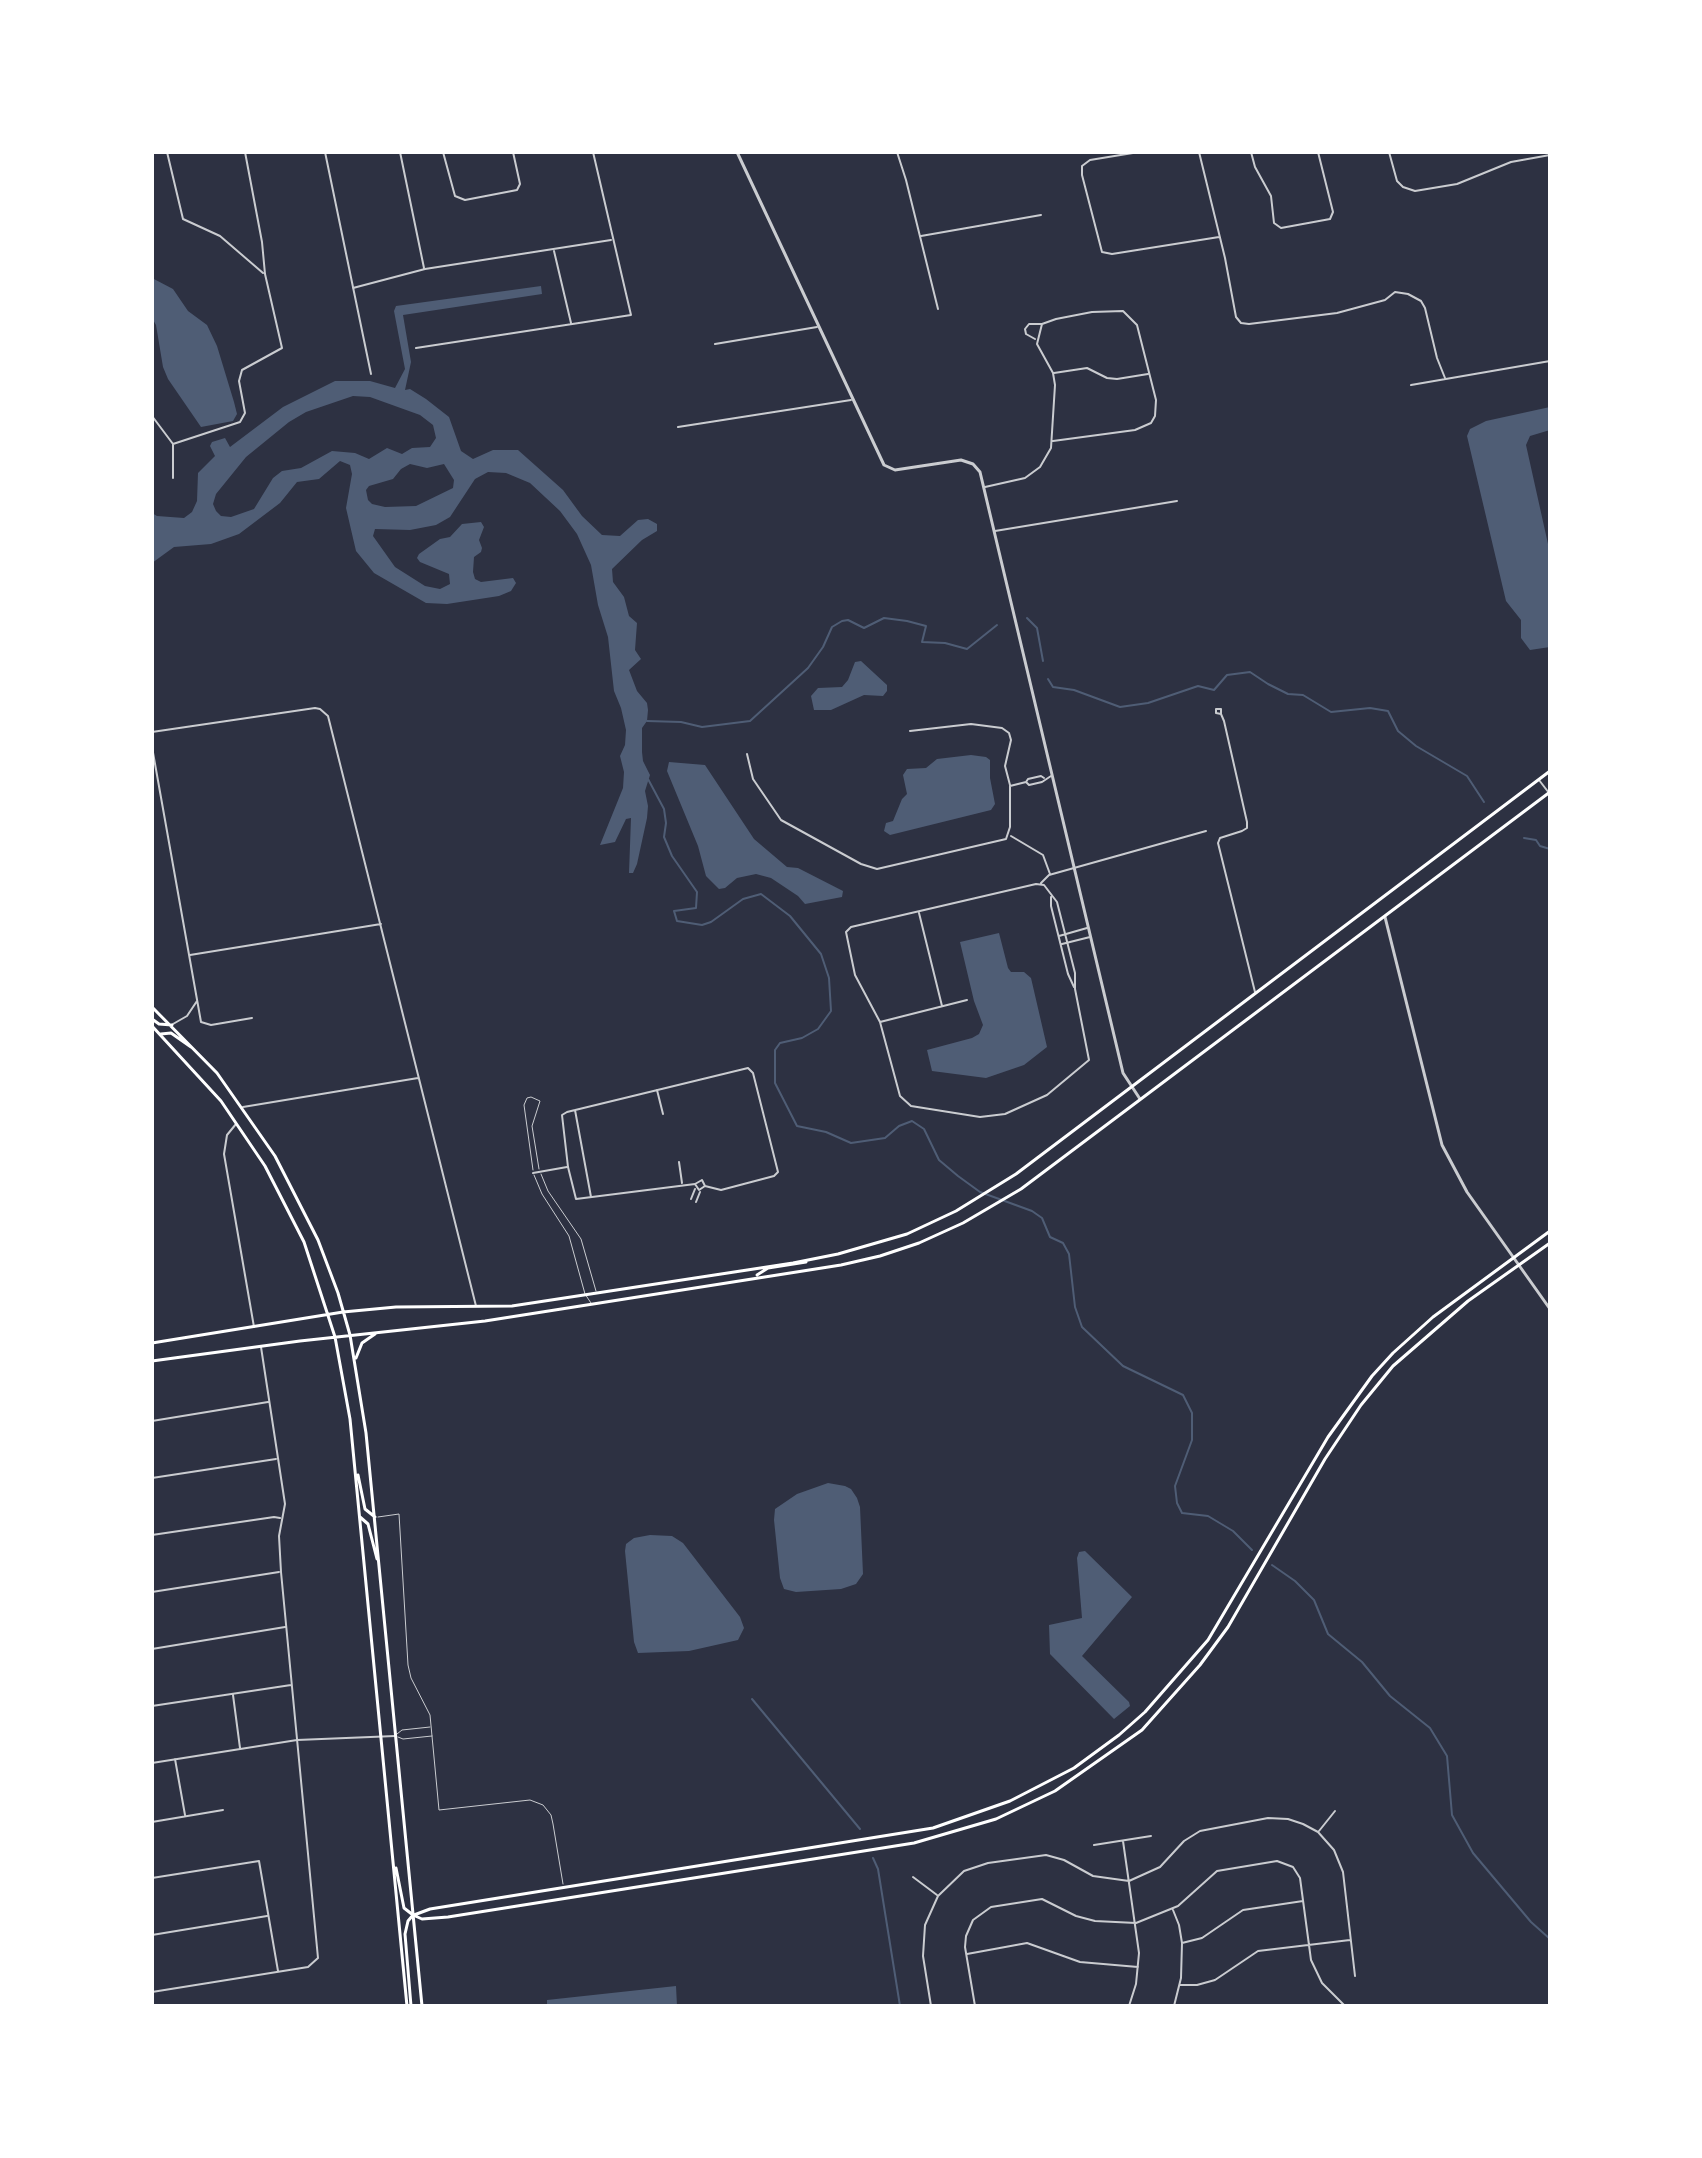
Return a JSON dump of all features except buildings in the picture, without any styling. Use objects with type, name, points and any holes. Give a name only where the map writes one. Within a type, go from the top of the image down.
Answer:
[{"type":"main road","points":[[757,1276],[768,1268],[825,1257],[907,1234],[978,1199],[1550,771]]},
{"type":"main road","points":[[152,1361],[467,1323],[841,1265],[899,1251],[1008,1198],[1550,793]]},
{"type":"main road","points":[[152,1007],[198,1051],[275,1156],[302,1205],[331,1273],[350,1335],[363,1406],[375,1517],[422,2006]]},
{"type":"main road","points":[[152,1019],[159,1024],[172,1025]]},
{"type":"main road","points":[[152,1026],[205,1082],[265,1166],[296,1226],[335,1337],[347,1396],[354,1458],[409,2006]]},
{"type":"main road","points":[[161,1034],[171,1033],[198,1051]]},
{"type":"main road","points":[[409,2006],[405,1934],[413,1915],[430,1909],[933,1828],[987,1811],[1074,1768],[1112,1741],[1163,1695],[1206,1642],[1320,1451],[1372,1376],[1405,1341],[1465,1291],[1550,1231]]},
{"type":"main road","points":[[393,1856],[404,1908],[422,1919],[448,1917],[941,1837],[996,1819],[1045,1797],[1117,1749],[1157,1715],[1213,1647],[1243,1602],[1328,1455],[1375,1387],[1411,1348],[1468,1301],[1550,1243]]},
{"type":"main road","points":[[152,1343],[343,1312],[396,1307],[512,1306],[825,1257]]},
{"type":"main road","points":[[355,1363],[362,1343],[378,1332]]},
{"type":"main road","points":[[1405,1341],[1411,1348]]},
{"type":"main road","points":[[1320,1451],[1328,1455]]},
{"type":"main road","points":[[354,1458],[365,1509],[375,1517]]},
{"type":"main road","points":[[360,1517],[368,1524],[380,1570]]},
{"type":"main road","points":[[1206,1642],[1213,1647]]},
{"type":"main road","points":[[1112,1741],[1117,1749]]},
{"type":"street","points":[[167,152],[183,219],[220,236],[265,274]]},
{"type":"street","points":[[173,444],[229,428],[241,421],[245,413],[239,381],[242,370],[282,348],[265,274],[260,227],[245,152]]},
{"type":"street","points":[[325,152],[371,374]]},
{"type":"street","points":[[400,152],[425,269]]},
{"type":"street","points":[[443,152],[455,196],[465,200],[517,190],[520,184],[513,152]]},
{"type":"street","points":[[416,348],[631,315],[593,152]]},
{"type":"street","points":[[737,152],[881,460],[890,469],[967,461],[977,467],[1123,1073],[1140,1099]]},
{"type":"street","points":[[897,152],[938,309]]},
{"type":"street","points":[[1139,152],[1090,160],[1082,166],[1102,252],[1112,254],[1220,237]]},
{"type":"street","points":[[1199,152],[1236,317],[1241,323],[1344,312],[1385,300],[1395,292],[1415,296],[1425,308],[1445,378]]},
{"type":"street","points":[[1251,152],[1255,167],[1271,196],[1274,223],[1281,228],[1330,219],[1333,212],[1318,152]]},
{"type":"street","points":[[1389,152],[1397,181],[1415,191],[1457,184],[1511,162],[1550,155]]},
{"type":"street","points":[[920,236],[1041,215]]},
{"type":"street","points":[[353,288],[425,269],[613,240]]},
{"type":"street","points":[[554,249],[572,324]]},
{"type":"street","points":[[1037,339],[1026,334],[1029,324],[1042,324],[1092,312],[1123,311],[1137,325],[1157,408],[1151,423],[1135,430],[1053,441]]},
{"type":"street","points":[[984,487],[1019,480],[1034,472],[1045,460],[1053,441],[1056,391],[1053,373],[1041,354],[1037,339],[1042,324]]},
{"type":"street","points":[[715,344],[819,327]]},
{"type":"street","points":[[1411,385],[1550,361]]},
{"type":"street","points":[[1053,373],[1087,368],[1107,378],[1117,379],[1149,374]]},
{"type":"street","points":[[678,427],[852,400]]},
{"type":"street","points":[[152,416],[173,444],[173,478]]},
{"type":"street","points":[[993,531],[1177,501]]},
{"type":"street","points":[[152,732],[315,708],[325,712],[476,1307]]},
{"type":"street","points":[[1221,714],[1247,828],[1220,838],[1218,843],[1255,993]]},
{"type":"street","points":[[747,754],[753,779],[781,820],[870,868],[892,867],[1002,841],[1009,835],[1010,786],[1005,766],[1011,740],[1009,733],[1002,728],[962,724],[910,731]]},
{"type":"street","points":[[152,747],[201,1022],[252,1018]]},
{"type":"street","points":[[1010,786],[1028,779],[1051,776]]},
{"type":"street","points":[[1539,780],[1550,793]]},
{"type":"street","points":[[1040,884],[1057,902],[1060,912],[1073,965],[1089,1060],[1034,1102],[990,1117],[911,1106],[905,1102],[897,1087],[880,1022],[855,975],[846,932],[851,927],[1040,884],[1050,875],[1206,831]]},
{"type":"street","points":[[1009,835],[1043,855],[1050,875]]},
{"type":"street","points":[[1051,895],[1066,966],[1075,989]]},
{"type":"street","points":[[919,912],[942,1006]]},
{"type":"street","points":[[1053,914],[1060,912]]},
{"type":"street","points":[[1385,916],[1442,1145],[1467,1192],[1550,1309]]},
{"type":"street","points":[[189,955],[381,924]]},
{"type":"street","points":[[1059,936],[1088,927]]},
{"type":"street","points":[[1061,944],[1090,937]]},
{"type":"street","points":[[1066,966],[1073,965]]},
{"type":"street","points":[[880,1022],[967,1000]]},
{"type":"street","points":[[172,1025],[187,1016],[197,1001]]},
{"type":"street","points":[[152,1035],[161,1034]]},
{"type":"street","points":[[691,1199],[696,1186],[700,1180],[705,1186],[721,1190],[774,1176],[778,1172],[752,1069],[745,1067],[564,1113],[562,1120],[568,1167],[575,1198],[683,1184],[696,1186],[701,1190]]},
{"type":"street","points":[[242,1107],[420,1078]]},
{"type":"street","points":[[657,1089],[663,1114]]},
{"type":"street","points":[[575,1110],[591,1198]]},
{"type":"street","points":[[237,1123],[227,1135],[224,1154],[254,1327]]},
{"type":"street","points":[[679,1162],[683,1184]]},
{"type":"street","points":[[533,1173],[568,1167]]},
{"type":"street","points":[[696,1202],[705,1186]]},
{"type":"street","points":[[152,1992],[308,1967],[315,1963],[318,1951],[281,1572],[281,1518],[285,1504],[261,1346]]},
{"type":"street","points":[[152,1421],[269,1402]]},
{"type":"street","points":[[152,1478],[278,1459]]},
{"type":"street","points":[[152,1535],[281,1518]]},
{"type":"street","points":[[152,1592],[281,1572]]},
{"type":"street","points":[[152,1649],[286,1627]]},
{"type":"street","points":[[152,1706],[292,1685]]},
{"type":"street","points":[[232,1694],[240,1749]]},
{"type":"street","points":[[152,1763],[297,1740],[395,1736]]},
{"type":"street","points":[[175,1759],[185,1816]]},
{"type":"street","points":[[152,1822],[223,1810]]},
{"type":"street","points":[[1318,1832],[1335,1811]]},
{"type":"street","points":[[931,2006],[922,1944],[926,1919],[938,1896],[954,1878],[970,1869],[1034,1856],[1059,1858],[1104,1879],[1129,1881],[1154,1870],[1188,1838],[1212,1827],[1281,1818],[1318,1832],[1331,1845],[1341,1866],[1355,1976]]},
{"type":"street","points":[[1094,1845],[1151,1836]]},
{"type":"street","points":[[1123,1841],[1136,1923],[1138,1967],[1129,2006]]},
{"type":"street","points":[[152,1878],[259,1861],[278,1972]]},
{"type":"street","points":[[975,2006],[966,1936],[973,1920],[986,1909],[1009,1902],[1042,1899],[1076,1916],[1095,1921],[1136,1923],[1173,1909],[1192,1896],[1217,1871],[1271,1861],[1288,1864],[1297,1872],[1302,1884],[1311,1960],[1319,1977],[1345,2006]]},
{"type":"street","points":[[913,1877],[938,1896]]},
{"type":"street","points":[[1182,1943],[1202,1938],[1243,1910],[1304,1901]]},
{"type":"street","points":[[1173,1909],[1182,1943],[1180,1985],[1174,2006]]},
{"type":"street","points":[[152,1935],[268,1916]]},
{"type":"street","points":[[1180,1985],[1197,1985],[1215,1980],[1258,1951],[1351,1940]]},
{"type":"street","points":[[966,1954],[1027,1943],[1080,1962],[1138,1967]]},
{"type":"lane","points":[[591,1303],[585,1294],[568,1234],[542,1194],[533,1173],[524,1105],[527,1098],[540,1101],[532,1126],[540,1171],[548,1191],[581,1239],[599,1301]]},
{"type":"lane","points":[[375,1517],[399,1514],[408,1665],[411,1678],[427,1706],[439,1810],[530,1800],[543,1805],[551,1815],[564,1889]]},
{"type":"lane","points":[[431,1727],[402,1730],[395,1736],[403,1739],[432,1736]]},
{"type":"water","points":[[152,278],[173,289],[188,311],[207,325],[217,346],[234,402],[237,414],[233,421],[201,427],[168,379],[152,318]]},
{"type":"water","points":[[541,286],[542,294],[403,315],[411,362],[405,390],[410,389],[449,417],[461,451],[473,459],[493,450],[518,450],[563,490],[582,516],[602,535],[620,536],[638,520],[648,519],[657,524],[657,531],[642,540],[612,569],[613,582],[624,597],[629,616],[637,623],[635,650],[641,659],[629,670],[648,710],[647,721],[642,728],[643,761],[650,775],[645,791],[647,818],[633,873],[629,873],[631,818],[626,819],[615,842],[600,845],[623,788],[624,772],[620,756],[626,730],[614,691],[608,637],[591,565],[577,534],[560,511],[530,483],[506,473],[488,472],[475,479],[450,517],[436,525],[410,530],[375,529],[373,536],[395,567],[425,586],[440,589],[450,584],[449,574],[420,562],[417,558],[419,554],[440,539],[450,537],[462,524],[481,522],[484,527],[479,540],[482,548],[474,557],[475,579],[481,582],[513,578],[516,583],[511,591],[499,596],[447,604],[426,603],[374,573],[356,551],[346,508],[352,474],[350,465],[340,461],[319,479],[297,482],[280,503],[239,534],[211,544],[174,547],[152,563],[152,513],[184,518],[192,512],[197,501],[198,473],[215,456],[210,446],[212,442],[225,438],[230,447],[283,407],[335,381],[370,381],[395,388],[405,369],[394,311],[396,306]],"holes":[[[353,396],[370,397],[420,415],[433,425],[436,438],[430,447],[412,448],[402,454],[387,448],[369,459],[355,453],[332,451],[301,468],[282,471],[273,478],[254,509],[231,517],[221,516],[216,511],[213,504],[216,494],[246,457],[306,412]],[[410,464],[427,468],[444,464],[454,480],[453,488],[416,506],[385,507],[368,500],[366,490],[369,486],[393,479]]]},
{"type":"water","points":[[1550,407],[1550,430],[1530,436],[1526,445],[1550,553],[1550,647],[1530,650],[1521,638],[1521,620],[1506,601],[1467,436],[1470,429],[1486,421]]},
{"type":"water","points":[[861,661],[887,685],[883,696],[864,695],[831,710],[814,710],[811,696],[818,688],[842,687],[855,662]]},
{"type":"water","points":[[971,755],[990,760],[995,804],[991,810],[890,835],[884,831],[886,823],[893,821],[907,794],[903,775],[907,769],[926,768],[937,759]]},
{"type":"water","points":[[669,762],[705,765],[754,839],[787,867],[798,868],[843,891],[842,897],[805,904],[771,878],[756,874],[737,878],[719,889],[706,876],[698,846],[667,771]]},
{"type":"water","points":[[999,933],[1008,968],[1011,972],[1024,972],[1031,978],[1047,1047],[1024,1065],[986,1078],[932,1071],[927,1050],[972,1038],[979,1034],[983,1025],[960,942]]},
{"type":"water","points":[[828,1483],[851,1489],[857,1498],[863,1574],[856,1584],[841,1589],[796,1592],[784,1589],[780,1578],[775,1509],[797,1494]]},
{"type":"water","points":[[672,1536],[683,1543],[740,1617],[744,1628],[738,1640],[689,1651],[638,1653],[634,1642],[625,1551],[626,1544],[634,1538]]},
{"type":"water","points":[[1085,1551],[1132,1597],[1082,1656],[1129,1702],[1130,1706],[1114,1719],[1050,1654],[1049,1625],[1082,1618],[1077,1558],[1079,1552]]},
{"type":"water","points":[[676,1986],[677,2006],[547,2006],[547,2000]]},
{"type":"waterway","points":[[647,721],[681,722],[702,727],[750,721],[808,668],[832,627],[842,621],[848,620],[864,628],[884,618],[907,621],[926,626],[922,642],[945,643],[967,649],[997,625]]},
{"type":"waterway","points":[[1027,618],[1037,628],[1043,661]]},
{"type":"waterway","points":[[1048,679],[1053,687],[1074,690],[1120,707],[1148,703],[1198,686],[1214,690],[1227,675],[1250,672],[1288,694],[1303,695],[1331,712],[1370,708],[1388,711],[1398,731],[1416,746],[1467,776],[1484,802]]},
{"type":"waterway","points":[[648,779],[664,809],[664,837],[672,856],[697,892],[696,908],[674,911],[677,921],[702,925],[743,899],[761,894],[790,916],[821,954],[829,978],[831,1011],[818,1029],[802,1038],[780,1043],[775,1050],[775,1083],[797,1126],[826,1132],[851,1143],[885,1138],[899,1126],[912,1121],[924,1129],[939,1160],[958,1176],[980,1192],[1032,1211],[1042,1218],[1050,1237],[1063,1243],[1069,1254],[1075,1307],[1082,1327],[1123,1366],[1183,1395],[1192,1413],[1192,1440],[1175,1486],[1182,1513],[1208,1516],[1233,1531],[1252,1550]]},
{"type":"waterway","points":[[1524,838],[1536,840],[1540,846],[1550,849]]},
{"type":"waterway","points":[[1272,1565],[1295,1581],[1314,1600],[1328,1634],[1362,1662],[1390,1696],[1430,1728],[1447,1756],[1452,1815],[1473,1853],[1531,1922],[1550,1939]]},
{"type":"waterway","points":[[752,1699],[860,1829]]},
{"type":"waterway","points":[[873,1858],[878,1869],[900,2006]]}]
